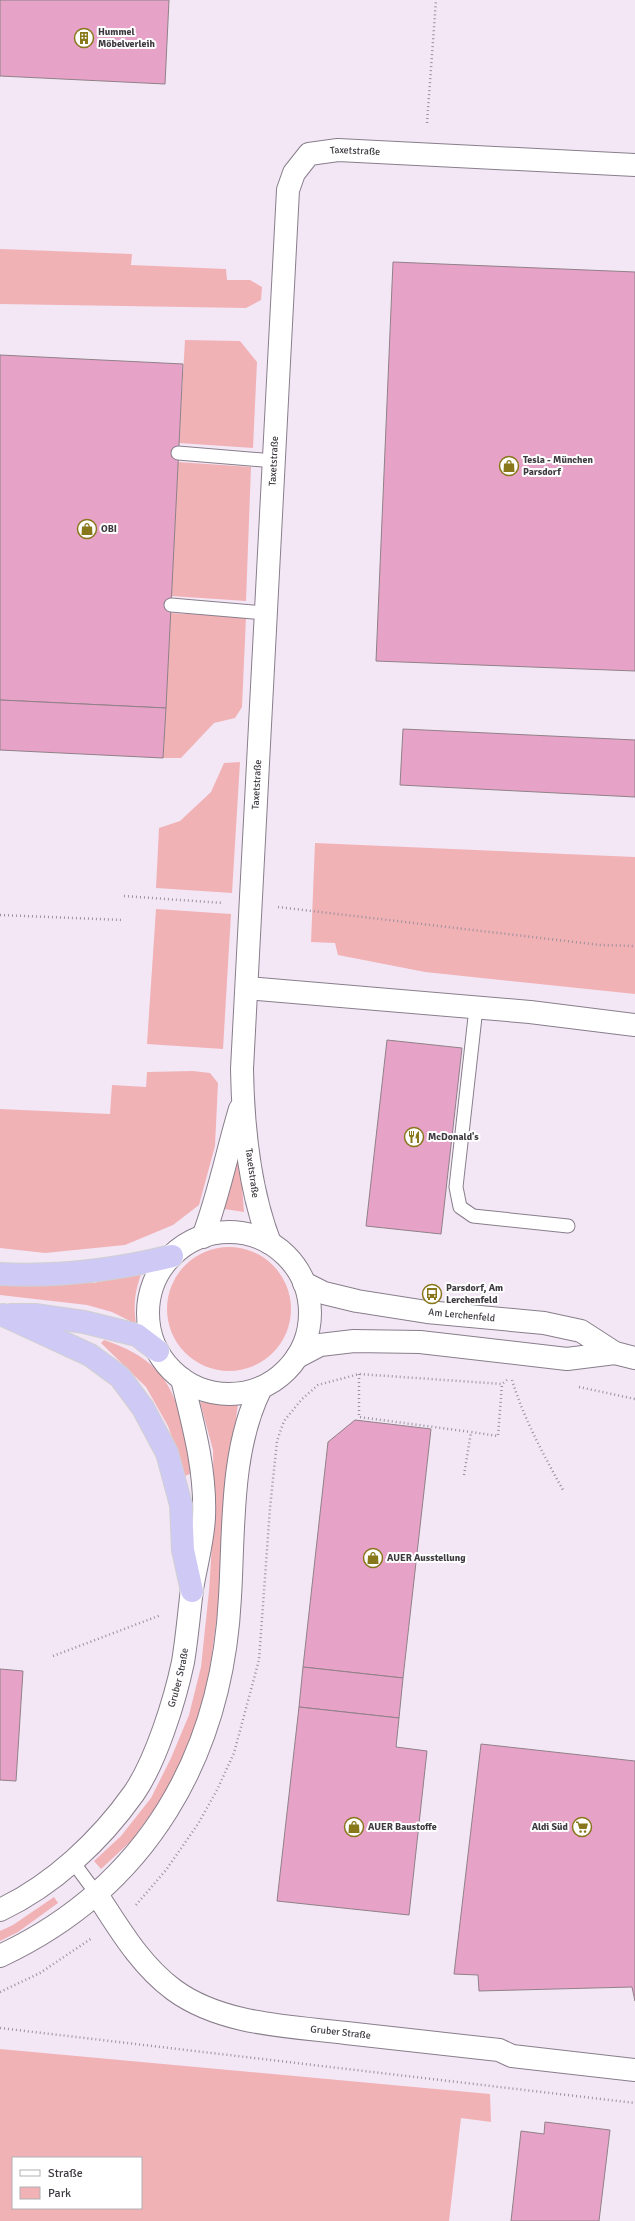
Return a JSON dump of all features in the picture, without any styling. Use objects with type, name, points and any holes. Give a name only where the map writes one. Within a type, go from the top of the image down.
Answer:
[{"type":"highway","points":[[0,1274],[26,1275],[78,1273],[172,1256]]},
{"type":"highway","points":[[2,1315],[35,1315],[84,1322],[137,1336],[158,1351]]},
{"type":"highway","points":[[2,1315],[90,1355],[120,1377],[143,1408],[167,1453],[181,1505],[184,1550],[192,1598]]},
{"type":"street","name":"Taxetstraße","points":[[270,1243],[258,1212],[242,1100],[242,1069],[288,190],[294,173],[309,154],[338,150],[635,165]]},
{"type":"street","points":[[247,988],[587,1018],[635,1025]]},
{"type":"street","name":"Taxetstraße","points":[[204,1237],[213,1211],[225,1159],[242,1100]]},
{"type":"street","name":"Am Lerchenfeld","points":[[297,1357],[309,1328],[310,1312],[304,1283],[290,1260],[270,1243],[257,1237],[231,1232],[204,1237],[182,1248],[172,1256],[159,1274],[151,1294],[149,1323],[158,1351],[172,1371],[182,1379],[193,1386],[220,1394],[248,1392],[261,1388],[275,1380],[297,1357],[320,1345],[361,1341],[420,1342],[567,1359],[625,1355]]},
{"type":"street","name":"Am Lerchenfeld","points":[[304,1283],[324,1293],[357,1301],[427,1312],[544,1323],[581,1331],[625,1355]]},
{"type":"street","name":"Gruber Straße","points":[[0,1910],[41,1886],[73,1862],[109,1823],[134,1792],[155,1753],[183,1663],[204,1509],[197,1442],[182,1379]]},
{"type":"street","points":[[0,1956],[38,1936],[96,1893],[122,1870],[162,1820],[198,1754],[212,1712],[224,1659],[230,1598],[237,1479],[250,1410],[261,1388]]},
{"type":"street","name":"Gruber Straße","points":[[96,1893],[128,1941],[155,1973],[193,2002],[215,2010],[278,2024],[500,2050],[512,2056],[635,2070]]},
{"type":"lane","points":[[178,453],[274,461]]},
{"type":"lane","points":[[171,606],[266,613]]},
{"type":"lane","points":[[476,1008],[456,1188],[460,1207],[473,1216],[568,1226]]},
{"type":"lane","points":[[73,1862],[96,1893]]},
{"type":"path","points":[[427,122],[436,0]]},
{"type":"path","points":[[124,896],[302,909],[600,945],[635,946]]},
{"type":"path","points":[[0,915],[123,920]]},
{"type":"path","points":[[502,1384],[498,1436],[359,1417],[359,1374],[502,1384],[511,1378],[518,1379]]},
{"type":"path","points":[[511,1378],[520,1405],[532,1432],[563,1490]]},
{"type":"path","points":[[576,1386],[635,1399]]},
{"type":"path","points":[[464,1475],[471,1432]]},
{"type":"path","points":[[230,1598],[265,1591]]},
{"type":"path","points":[[53,1656],[181,1607],[192,1598]]},
{"type":"path","points":[[0,2028],[635,2103]]},
{"type":"green space","points":[[0,249],[132,254],[131,265],[226,269],[227,280],[250,280],[262,287],[261,300],[246,308],[0,304]]},
{"type":"green space","points":[[185,340],[240,341],[257,362],[253,448],[179,443]]},
{"type":"green space","points":[[178,462],[251,467],[246,601],[171,596]]},
{"type":"green space","points":[[170,613],[246,617],[242,707],[235,718],[214,723],[181,758],[163,758]]},
{"type":"green space","points":[[240,762],[232,893],[156,888],[159,828],[180,821],[211,792],[224,763]]},
{"type":"green space","points":[[315,843],[635,857],[635,994],[425,972],[338,955],[335,943],[311,942]]},
{"type":"green space","points":[[156,909],[231,914],[223,1049],[147,1044]]},
{"type":"green space","points":[[193,1071],[210,1073],[218,1083],[215,1146],[199,1205],[173,1225],[125,1245],[45,1253],[0,1248],[0,1109],[110,1114],[112,1085],[146,1087],[147,1072]]},
{"type":"green space","points":[[235,1158],[240,1159],[244,1212],[224,1209],[232,1164]]},
{"type":"green space","points":[[229,1247],[253,1252],[273,1265],[286,1285],[291,1309],[286,1333],[273,1353],[253,1366],[229,1371],[205,1366],[185,1353],[172,1333],[167,1309],[172,1285],[185,1265],[205,1252]]},
{"type":"green space","points":[[142,1272],[135,1297],[136,1324],[112,1312],[87,1305],[0,1295],[0,1283],[94,1283]]},
{"type":"green space","points":[[104,1340],[128,1350],[147,1361],[160,1375],[170,1390],[178,1407],[192,1473],[185,1476],[168,1426],[146,1387],[101,1343]]},
{"type":"green space","points":[[200,1402],[223,1405],[238,1404],[228,1478],[220,1593],[210,1669],[199,1719],[180,1763],[159,1803],[131,1841],[101,1869],[94,1861],[121,1836],[151,1798],[171,1758],[189,1715],[201,1667],[209,1591],[214,1513],[213,1450]]},
{"type":"green space","points":[[54,1897],[58,1903],[18,1932],[0,1941],[0,1931],[13,1925]]},
{"type":"green space","points":[[0,2049],[490,2094],[491,2122],[461,2118],[449,2221],[0,2221]]},
{"type":"building","name":"Hummel Möbelverleih","points":[[0,0],[169,0],[165,84],[0,76]]},
{"type":"building","name":"Tesla - München Parsdorf","points":[[393,262],[635,272],[635,671],[376,661]]},
{"type":"building","name":"OBI","points":[[0,355],[183,364],[166,708],[0,700]]},
{"type":"building","points":[[0,700],[166,708],[163,758],[0,750]]},
{"type":"building","points":[[403,729],[635,740],[635,797],[400,785]]},
{"type":"building","name":"McDonald's","points":[[387,1040],[462,1048],[441,1234],[366,1226]]},
{"type":"building","points":[[355,1420],[431,1429],[403,1678],[303,1667],[328,1442]]},
{"type":"building","points":[[303,1667],[403,1678],[399,1718],[299,1707]]},
{"type":"building","points":[[0,1669],[23,1671],[16,1781],[0,1780]]},
{"type":"building","points":[[299,1707],[399,1718],[396,1747],[427,1751],[409,1915],[277,1901]]},
{"type":"building","points":[[481,1744],[635,1761],[635,2001],[632,1987],[479,1991],[478,1975],[454,1974]]},
{"type":"building","points":[[545,2122],[610,2130],[599,2221],[511,2221],[521,2131],[544,2134]]},
{"type":"place","name":"Hummel Möbelverleih","points":[[84,38]]},
{"type":"place","name":"Tesla - München Parsdorf","points":[[509,466]]},
{"type":"place","name":"OBI","points":[[87,529]]},
{"type":"place","name":"McDonald's","points":[[414,1137]]},
{"type":"place","name":"Parsdorf, Am Lerchenfeld","points":[[432,1294]]},
{"type":"place","name":"AUER Ausstellung","points":[[373,1558]]},
{"type":"place","name":"AUER Baustoffe","points":[[354,1827]]},
{"type":"place","name":"Aldi Süd","points":[[582,1827]]}]
